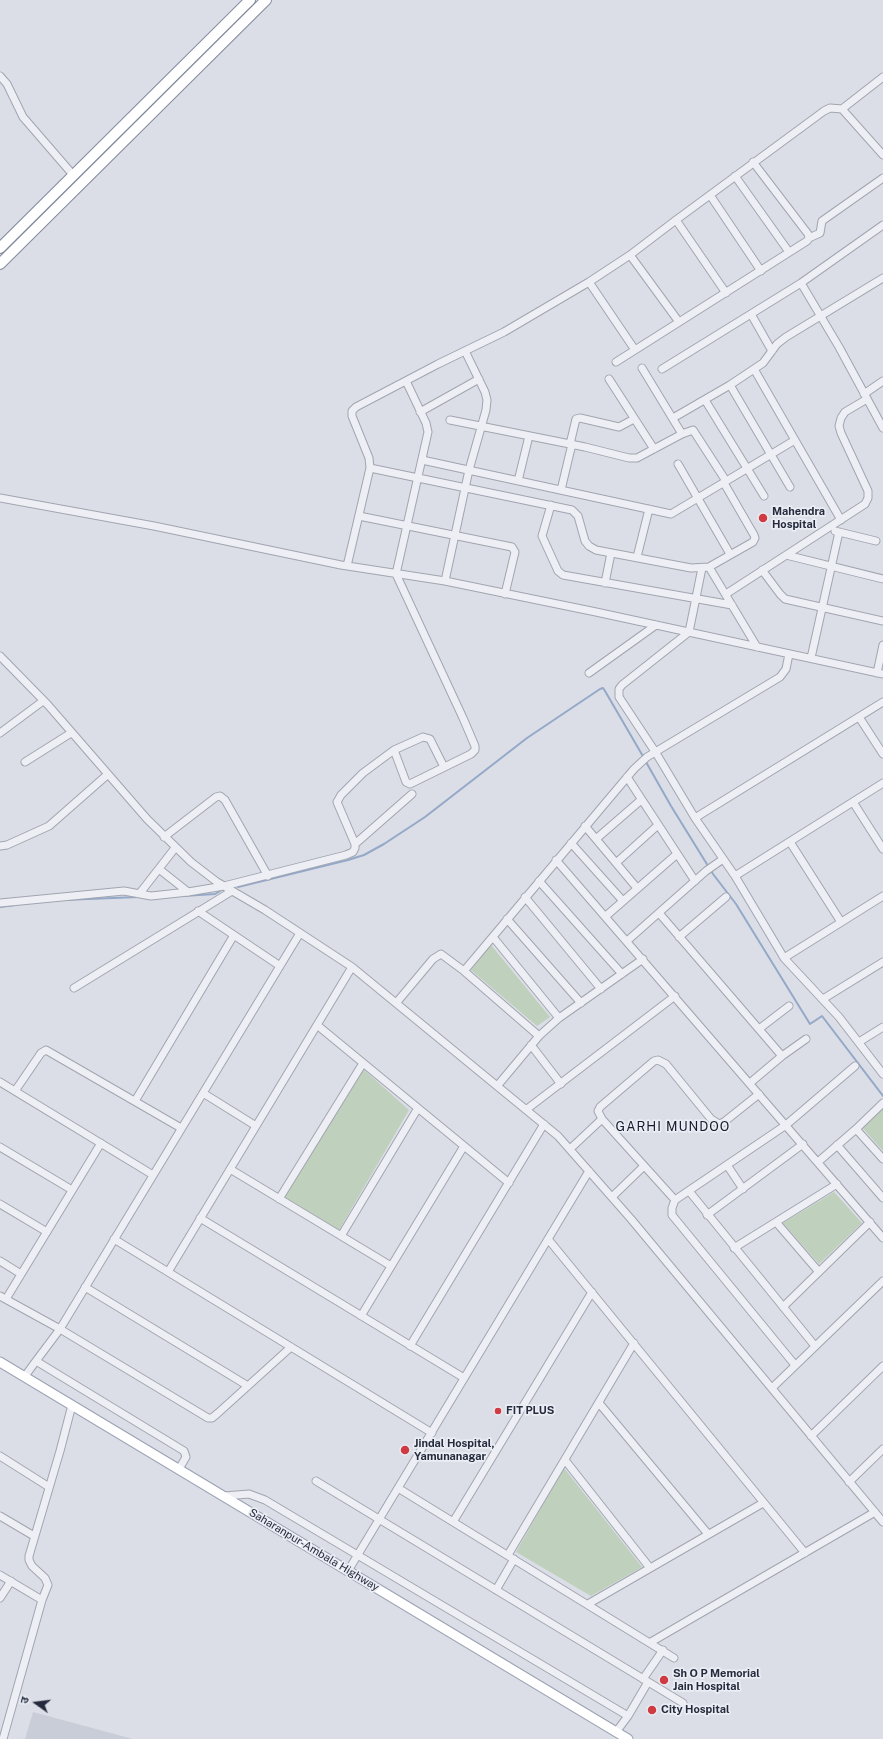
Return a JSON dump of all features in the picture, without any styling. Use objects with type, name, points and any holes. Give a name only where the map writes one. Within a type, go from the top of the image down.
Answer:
[{"type":"highway","points":[[0,248],[250,0]]},
{"type":"highway","points":[[0,264],[266,0]]},
{"type":"main road","name":"Saharanpur-Ambala Highway","points":[[0,1362],[628,1739]]},
{"type":"street","points":[[0,76],[7,84],[23,117],[74,176]]},
{"type":"street","points":[[347,566],[370,468],[369,458],[352,416],[352,411],[356,407],[504,332],[589,282],[630,255],[753,162],[824,111],[830,108],[842,109],[883,77]]},
{"type":"street","points":[[842,109],[883,155]]},
{"type":"street","points":[[753,162],[808,234],[809,238]]},
{"type":"street","points":[[736,176],[789,252]]},
{"type":"street","points":[[616,362],[761,271],[807,241],[809,238],[821,232],[822,221],[883,178]]},
{"type":"street","points":[[710,195],[761,271]]},
{"type":"street","points":[[676,220],[726,293]]},
{"type":"street","points":[[662,369],[801,283],[883,225]]},
{"type":"street","points":[[630,255],[679,322]]},
{"type":"street","points":[[673,418],[730,385],[763,363],[772,351],[786,337],[883,278]]},
{"type":"street","points":[[589,282],[635,350]]},
{"type":"street","points":[[801,283],[883,428]]},
{"type":"street","points":[[751,314],[772,351]]},
{"type":"street","points":[[445,581],[469,470],[486,410],[487,400],[479,379],[465,351]]},
{"type":"street","points":[[642,368],[682,434]]},
{"type":"street","points":[[754,369],[841,520]]},
{"type":"street","points":[[420,412],[479,379]]},
{"type":"street","points":[[609,379],[654,449]]},
{"type":"street","points":[[394,750],[408,784],[414,783],[444,768],[471,754],[475,750],[475,746],[396,574],[428,432],[406,381]]},
{"type":"street","points":[[726,594],[865,504],[868,498],[868,491],[839,426],[841,418],[845,412],[883,381]]},
{"type":"street","points":[[730,385],[790,488]]},
{"type":"street","points":[[705,400],[764,496]]},
{"type":"street","points":[[561,490],[576,419],[580,418],[619,427],[634,419]]},
{"type":"street","points":[[370,468],[572,510],[576,512],[585,541],[589,546],[596,550],[691,568],[710,566],[753,542],[755,538],[725,482],[695,431],[691,429],[642,457],[629,458],[571,444],[450,420]]},
{"type":"street","points":[[518,481],[529,436]]},
{"type":"street","points":[[422,460],[672,514],[795,440]]},
{"type":"street","points":[[678,464],[730,554]]},
{"type":"street","points":[[0,498],[154,526],[347,566],[445,581],[811,658],[880,674],[883,645]]},
{"type":"street","points":[[551,505],[542,536],[558,570],[563,575],[732,605]]},
{"type":"street","points":[[637,557],[649,510]]},
{"type":"street","points":[[359,516],[512,547],[515,549],[506,594]]},
{"type":"street","points":[[826,530],[876,541]]},
{"type":"street","points":[[811,658],[839,532]]},
{"type":"street","points":[[605,582],[611,553]]},
{"type":"street","points":[[786,555],[883,579]]},
{"type":"street","points":[[710,566],[757,647]]},
{"type":"street","points":[[702,568],[689,632],[619,689],[620,697],[695,818],[735,876],[784,958],[859,1042],[883,1074]]},
{"type":"street","points":[[762,570],[785,599],[883,621]]},
{"type":"street","points":[[589,672],[656,625]]},
{"type":"street","points":[[464,972],[626,777],[645,760],[780,677],[786,669],[789,654]]},
{"type":"street","points":[[0,656],[43,701],[107,775],[164,837],[202,872],[352,967],[527,1109],[570,1149],[612,1197],[883,1522]]},
{"type":"street","points":[[0,733],[43,701]]},
{"type":"street","points":[[695,818],[883,702]]},
{"type":"street","points":[[859,717],[883,754]]},
{"type":"street","points":[[25,762],[70,733]]},
{"type":"street","points":[[0,903],[124,891],[156,896],[188,892],[268,876],[351,854],[355,848],[355,844],[338,806],[338,799],[363,773],[394,750],[418,739],[427,737],[432,742],[444,768]]},
{"type":"street","points":[[0,846],[7,845],[49,826],[107,775]]},
{"type":"street","points":[[626,777],[695,881]]},
{"type":"street","points":[[735,876],[883,783]]},
{"type":"street","points":[[355,844],[412,794]]},
{"type":"street","points":[[164,837],[216,797],[220,796],[225,800],[268,876]]},
{"type":"street","points":[[596,840],[641,800]]},
{"type":"street","points":[[853,802],[883,849]]},
{"type":"street","points":[[616,863],[658,825]]},
{"type":"street","points":[[585,826],[637,888]]},
{"type":"street","points":[[790,842],[841,922]]},
{"type":"street","points":[[571,843],[623,901]]},
{"type":"street","points":[[140,894],[176,848]]},
{"type":"street","points":[[606,916],[677,854]]},
{"type":"street","points":[[627,941],[706,871],[723,859]]},
{"type":"street","points":[[556,860],[883,1238]]},
{"type":"street","points":[[159,869],[188,892]]},
{"type":"street","points":[[539,881],[622,974]]},
{"type":"street","points":[[74,988],[232,891]]},
{"type":"street","points":[[784,958],[883,896]]},
{"type":"street","points":[[526,897],[600,989]]},
{"type":"street","points":[[679,937],[726,897]]},
{"type":"street","points":[[198,911],[280,966]]},
{"type":"street","points":[[659,913],[782,1056]]},
{"type":"street","points":[[508,919],[581,1003]]},
{"type":"street","points":[[25,1376],[60,1329],[300,933]]},
{"type":"street","points":[[135,1101],[234,935]]},
{"type":"street","points":[[493,936],[559,1018]]},
{"type":"street","points":[[397,1002],[436,956],[441,954],[539,1036]]},
{"type":"street","points":[[498,1085],[539,1036],[559,1018],[643,959]]},
{"type":"street","points":[[823,1000],[883,962]]},
{"type":"street","points":[[168,1272],[352,967]]},
{"type":"street","points":[[527,1109],[675,996]]},
{"type":"street","points":[[759,1029],[789,1006]]},
{"type":"street","points":[[317,1025],[509,1183]]},
{"type":"street","points":[[859,1042],[883,1027]]},
{"type":"street","points":[[750,1083],[806,1038]]},
{"type":"street","points":[[531,1045],[561,1084]]},
{"type":"street","points":[[15,1091],[41,1053],[46,1050],[181,1128]]},
{"type":"street","points":[[675,1200],[602,1119],[598,1111],[600,1107],[654,1061],[658,1060],[666,1064],[711,1119],[719,1124],[724,1122],[759,1094]]},
{"type":"street","points":[[279,1199],[363,1063]]},
{"type":"street","points":[[796,1365],[672,1215],[672,1208],[675,1200],[786,1125],[855,1066]]},
{"type":"street","points":[[0,1082],[153,1175]]},
{"type":"street","points":[[203,1093],[256,1126]]},
{"type":"street","points":[[818,1162],[883,1103]]},
{"type":"street","points":[[341,1236],[418,1108]]},
{"type":"street","points":[[570,1149],[602,1119]]},
{"type":"street","points":[[410,1346],[544,1124]]},
{"type":"street","points":[[856,1128],[883,1159]]},
{"type":"street","points":[[100,1143],[22,1274],[3,1297],[60,1329],[208,1418],[212,1418],[218,1413],[291,1347]]},
{"type":"street","points":[[707,1215],[803,1144]]},
{"type":"street","points":[[837,1145],[883,1198]]},
{"type":"street","points":[[0,1146],[72,1190]]},
{"type":"street","points":[[361,1316],[464,1146]]},
{"type":"street","points":[[728,1165],[743,1189]]},
{"type":"street","points":[[612,1197],[644,1166]]},
{"type":"street","points":[[230,1169],[391,1266]]},
{"type":"street","points":[[348,1571],[589,1171]]},
{"type":"street","points":[[734,1248],[837,1184]]},
{"type":"street","points":[[689,1191],[815,1346]]},
{"type":"street","points":[[0,1204],[46,1232]]},
{"type":"street","points":[[200,1218],[464,1378]]},
{"type":"street","points":[[776,1222],[819,1272]]},
{"type":"street","points":[[783,1307],[870,1222]]},
{"type":"street","points":[[114,1239],[432,1433]]},
{"type":"street","points":[[548,1239],[804,1553]]},
{"type":"street","points":[[0,1261],[22,1274]]},
{"type":"street","points":[[772,1388],[883,1281]]},
{"type":"street","points":[[85,1287],[248,1386]]},
{"type":"street","points":[[453,1522],[592,1292]]},
{"type":"street","points":[[496,1590],[511,1557],[565,1460],[634,1343]]},
{"type":"street","points":[[36,1361],[184,1451],[186,1457],[179,1469]]},
{"type":"street","points":[[811,1436],[883,1366]]},
{"type":"street","points":[[599,1403],[708,1534]]},
{"type":"street","points":[[3,1739],[48,1582],[32,1566],[29,1560],[34,1536],[50,1487],[72,1405]]},
{"type":"street","points":[[849,1482],[883,1448]]},
{"type":"street","points":[[0,1456],[50,1487]]},
{"type":"street","points":[[565,1460],[650,1568]]},
{"type":"street","points":[[316,1481],[683,1703]]},
{"type":"street","points":[[398,1488],[651,1642],[674,1658]]},
{"type":"street","points":[[224,1496],[239,1494],[257,1496],[628,1716]]},
{"type":"street","points":[[588,1604],[764,1503]]},
{"type":"street","points":[[651,1642],[875,1512]]},
{"type":"street","points":[[0,1516],[34,1536]]},
{"type":"street","points":[[0,1575],[42,1600]]},
{"type":"street","points":[[0,1598],[10,1580]]},
{"type":"street","points":[[616,1732],[628,1716],[663,1650]]},
{"type":"shaded area","points":[[33,1712],[133,1739],[25,1739]]},
{"type":"green space","points":[[491,945],[550,1017],[537,1026],[471,970]]},
{"type":"green space","points":[[363,1069],[409,1110],[339,1230],[285,1197]]},
{"type":"green space","points":[[883,1107],[883,1151],[860,1125]]},
{"type":"green space","points":[[834,1192],[862,1223],[819,1264],[783,1223]]},
{"type":"green space","points":[[564,1468],[642,1567],[591,1596],[516,1552]]},
{"type":"waterway","points":[[238,887],[364,855],[384,844],[425,817],[527,738],[603,688],[644,758]]},
{"type":"waterway","points":[[646,762],[713,874],[736,904],[810,1024],[822,1016],[883,1096]]},
{"type":"waterway","points":[[183,896],[215,894],[220,891]]},
{"type":"waterway","points":[[63,900],[138,897]]},
{"type":"waterway","points":[[0,907],[15,905]]},
{"type":"place","name":"Mahendra Hospital","points":[[763,518]]},
{"type":"place","name":"FIT PLUS","points":[[498,1411]]},
{"type":"place","name":"Jindal Hospital, Yamunanagar","points":[[405,1450]]},
{"type":"place","name":"Sh O P Memorial Jain Hospital","points":[[664,1680]]},
{"type":"place","name":"City Hospital","points":[[652,1710]]},
{"type":"district","name":"GARHI MUNDOO","points":[[673,1127]]}]
